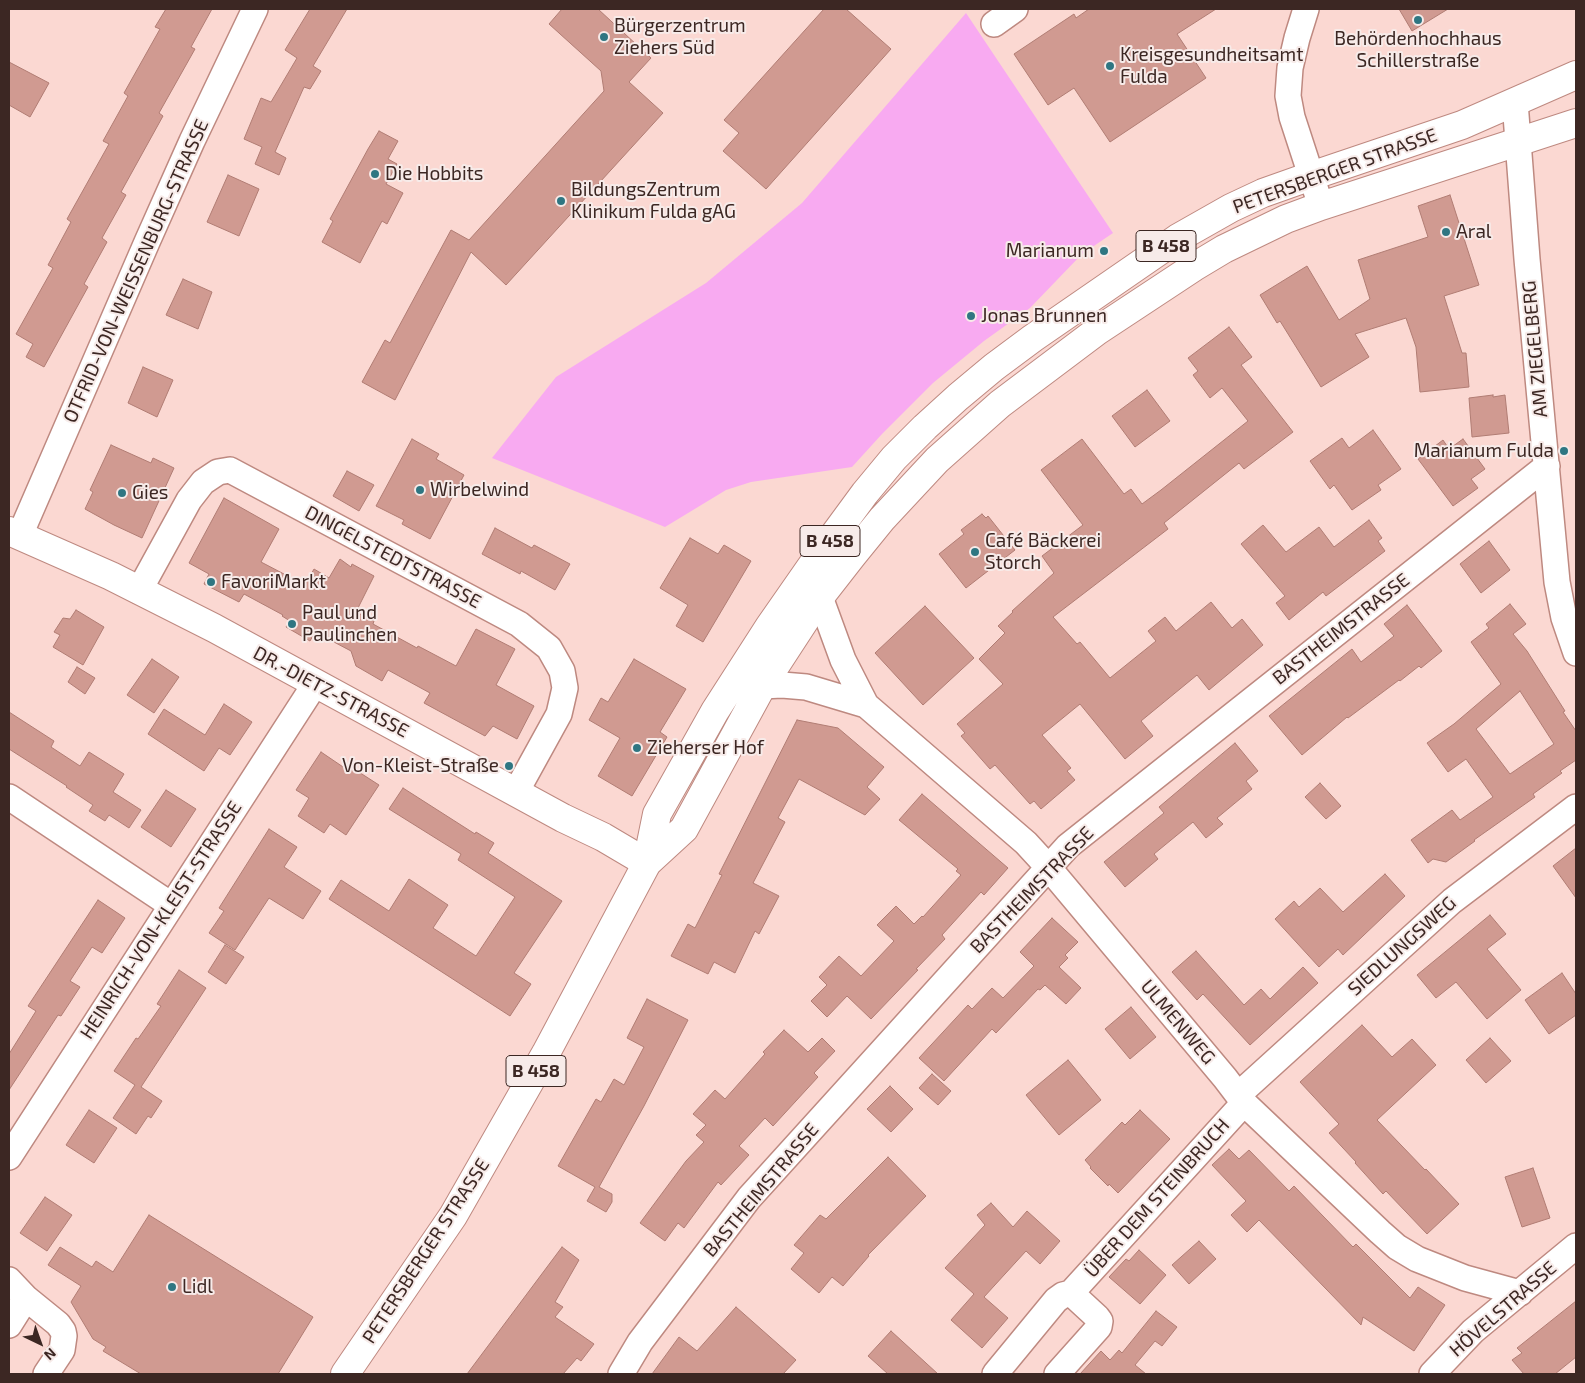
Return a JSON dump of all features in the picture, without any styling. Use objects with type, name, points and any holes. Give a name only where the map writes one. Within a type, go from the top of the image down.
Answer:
[{"type":"main road","name":"PETERSBERGER STRASSE","points":[[345,1374],[453,1216],[546,1053],[647,863],[657,814],[715,711],[769,627],[815,561],[865,493],[894,458],[925,427],[994,367],[1178,238],[1231,208],[1263,193],[1462,125],[1576,75]]},
{"type":"main road","name":"PETERSBERGER STRASSE","points":[[647,863],[684,829],[762,686],[820,597],[876,526],[905,494],[937,460],[1000,404],[1097,331],[1224,249],[1286,219],[1321,206],[1576,124]]},
{"type":"main road","name":"DR.-DIETZ-STRASSE","points":[[14,533],[66,555],[214,628],[563,818],[603,837],[647,863]]},
{"type":"street","name":"OTFRID-VON-WEISSENBURG-STRASSE","points":[[14,533],[192,141],[255,9]]},
{"type":"street","points":[[994,24],[1015,9]]},
{"type":"street","points":[[1306,9],[1290,68],[1288,96],[1292,117],[1321,206]]},
{"type":"street","name":"AM ZIEGELBERG","points":[[1514,102],[1557,582],[1564,618],[1576,653]]},
{"type":"street","name":"BASTHEIMSTRASSE","points":[[620,1374],[640,1342],[749,1198],[1068,846],[1547,466]]},
{"type":"street","name":"DINGELSTEDTSTRASSE","points":[[139,591],[189,500],[203,482],[218,472],[230,470],[519,624],[549,648],[562,671],[565,688],[559,714],[516,792]]},
{"type":"street","name":"ULMENWEG","points":[[820,597],[842,660],[866,705],[1026,843],[1241,1099],[1397,1246],[1417,1259],[1465,1278],[1520,1293]]},
{"type":"street","name":"HEINRICH-VON-KLEIST-STRASSE","points":[[12,1146],[315,684]]},
{"type":"street","name":"ULMENWEG","points":[[762,686],[806,687],[866,705]]},
{"type":"street","points":[[9,797],[171,905]]},
{"type":"street","name":"SIEDLUNGSWEG","points":[[1241,1099],[1452,901],[1576,807]]},
{"type":"street","name":"ÜBER DEM STEINBRUCH","points":[[995,1374],[1056,1300],[1071,1293],[1241,1099]]},
{"type":"street","name":"HÖVELSTRASSE","points":[[1432,1374],[1474,1331],[1576,1246]]},
{"type":"street","points":[[9,1280],[26,1298],[58,1324],[63,1331],[62,1350],[46,1374]]},
{"type":"street","name":"ÜBER DEM STEINBRUCH","points":[[1057,1374],[1099,1327],[1100,1321],[1097,1317],[1071,1293]]},
{"type":"street","points":[[9,1325],[26,1298]]},
{"type":"shaded area","points":[[966,13],[1113,233],[1082,254],[1030,308],[984,341],[933,383],[852,467],[751,482],[726,490],[665,527],[492,458],[556,377],[706,283],[802,203]]},
{"type":"building","points":[[166,9],[212,9],[191,47],[195,49],[159,113],[163,116],[121,192],[126,195],[102,238],[107,242],[84,284],[88,287],[44,367],[26,357],[33,344],[16,334],[53,268],[48,265],[71,222],[67,219],[109,144],[103,141],[128,96],[124,93],[160,29],[155,27]]},
{"type":"building","points":[[310,9],[347,9],[313,66],[321,71],[310,89],[304,87],[275,152],[286,158],[279,175],[255,164],[262,147],[244,139],[261,98],[271,102],[297,58],[285,50]]},
{"type":"building","points":[[562,9],[598,9],[651,58],[629,82],[663,113],[506,285],[471,252],[395,400],[362,382],[385,340],[390,343],[451,230],[469,240],[604,91],[601,71],[549,24]]},
{"type":"building","points":[[824,9],[846,9],[891,49],[766,189],[723,151],[739,133],[724,120]]},
{"type":"building","name":"Kreisgesundheitsamt Fulda","points":[[1089,9],[1216,9],[1177,34],[1206,78],[1110,142],[1074,88],[1048,105],[1014,54],[1074,14],[1076,18]]},
{"type":"building","name":"Behördenhochhaus Schillerstraße","points":[[1399,9],[1448,9],[1412,31]]},
{"type":"building","points":[[9,62],[49,83],[30,117],[9,105]]},
{"type":"building","points":[[379,131],[398,141],[388,159],[397,164],[386,184],[403,193],[387,224],[382,221],[360,263],[322,242],[333,221],[330,219]]},
{"type":"building","points":[[228,175],[259,189],[239,236],[207,222]]},
{"type":"building","points":[[1450,195],[1479,285],[1444,296],[1462,353],[1466,353],[1469,387],[1420,392],[1416,347],[1406,318],[1355,334],[1369,357],[1321,387],[1280,321],[1277,323],[1260,295],[1307,266],[1339,320],[1370,299],[1358,260],[1428,237],[1418,206]]},
{"type":"building","points":[[183,279],[212,292],[198,329],[166,315]]},
{"type":"building","points":[[1229,327],[1252,357],[1241,365],[1293,432],[1244,469],[1239,463],[1164,523],[1168,529],[1053,617],[1077,644],[1080,642],[1110,678],[1156,641],[1148,631],[1165,617],[1176,631],[1211,602],[1232,628],[1242,619],[1263,645],[1209,690],[1197,675],[1141,721],[1153,736],[1125,759],[1080,704],[1042,735],[1071,768],[1067,771],[1075,780],[1041,809],[1034,801],[1030,804],[995,765],[990,769],[961,736],[965,733],[957,724],[1003,684],[979,659],[1005,633],[998,626],[1054,573],[1042,556],[1083,525],[1041,470],[1082,439],[1124,494],[1131,489],[1142,504],[1161,490],[1248,421],[1222,388],[1210,398],[1193,375],[1198,371],[1188,358]]},
{"type":"building","points":[[143,367],[173,380],[157,417],[128,403]]},
{"type":"building","points":[[1147,390],[1170,421],[1135,447],[1112,416]]},
{"type":"building","points":[[1493,395],[1493,397],[1505,395],[1509,433],[1472,437],[1469,398]]},
{"type":"building","points":[[1373,430],[1401,469],[1378,485],[1381,490],[1352,510],[1334,485],[1330,489],[1310,461],[1342,438],[1349,448]]},
{"type":"building","name":"Wirbelwind","points":[[412,439],[439,454],[436,459],[464,475],[430,539],[402,524],[404,520],[376,506]]},
{"type":"building","points":[[1463,439],[1485,469],[1471,479],[1478,488],[1453,506],[1418,459],[1443,440],[1449,449]]},
{"type":"building","points":[[111,445],[151,463],[153,458],[174,468],[142,538],[85,509],[93,492],[90,490]]},
{"type":"building","points":[[347,471],[374,485],[359,511],[333,496]]},
{"type":"building","points":[[224,498],[279,529],[261,562],[305,585],[314,569],[329,578],[340,559],[351,567],[352,564],[374,576],[356,612],[374,621],[373,624],[417,648],[418,646],[456,666],[476,629],[515,649],[496,685],[534,706],[517,739],[493,726],[485,736],[424,703],[430,693],[388,670],[382,681],[356,666],[351,651],[315,632],[310,641],[286,627],[290,621],[283,615],[244,594],[239,602],[204,584],[209,574],[189,563]]},
{"type":"building","points":[[982,514],[986,518],[988,516],[1015,550],[966,588],[939,554],[964,534],[961,530]]},
{"type":"building","points":[[1369,520],[1382,538],[1378,541],[1385,551],[1326,596],[1323,592],[1289,620],[1276,603],[1285,596],[1241,544],[1263,525],[1286,552],[1319,527],[1334,547]]},
{"type":"building","points":[[495,528],[532,548],[534,545],[570,564],[555,590],[521,571],[520,574],[482,554]]},
{"type":"building","points":[[690,538],[718,554],[724,545],[751,561],[703,642],[676,626],[688,605],[660,588]]},
{"type":"building","points":[[1489,541],[1510,570],[1481,593],[1460,564]]},
{"type":"building","points":[[1510,604],[1526,624],[1513,634],[1527,651],[1576,731],[1576,760],[1560,771],[1562,773],[1533,794],[1535,797],[1446,862],[1433,859],[1428,863],[1411,840],[1452,810],[1460,820],[1493,797],[1466,759],[1448,772],[1427,743],[1454,724],[1501,684],[1471,642],[1489,628],[1486,624]],"holes":[[[1520,691],[1554,744],[1510,774],[1476,729]]]},
{"type":"building","points":[[1407,605],[1442,651],[1421,668],[1419,666],[1347,717],[1302,755],[1269,716],[1352,649],[1361,662],[1394,636],[1384,624]]},
{"type":"building","points":[[925,606],[974,658],[923,705],[875,653]]},
{"type":"building","points":[[76,610],[104,627],[83,665],[53,647],[60,635],[54,632],[63,618],[70,619]]},
{"type":"building","points":[[152,659],[179,677],[154,713],[127,695]]},
{"type":"building","points":[[634,659],[686,689],[660,732],[667,737],[632,796],[598,776],[620,738],[589,720],[601,698],[608,702]]},
{"type":"building","points":[[77,667],[95,678],[85,694],[68,682]]},
{"type":"building","points":[[224,704],[252,722],[230,755],[219,748],[204,771],[148,734],[164,709],[205,735]]},
{"type":"building","points":[[9,712],[54,741],[51,747],[80,766],[89,752],[124,774],[113,792],[141,810],[129,828],[109,815],[105,821],[89,811],[93,805],[9,749]]},
{"type":"building","points":[[797,720],[838,728],[884,767],[867,787],[880,799],[865,815],[799,779],[778,818],[785,822],[753,883],[779,896],[759,934],[755,931],[735,973],[714,962],[708,974],[671,956],[688,924],[695,928],[722,875],[719,874]]},
{"type":"building","points":[[1235,743],[1258,771],[1246,781],[1252,789],[1217,818],[1223,824],[1206,838],[1193,822],[1154,854],[1158,859],[1125,887],[1104,862],[1164,813],[1159,807]]},
{"type":"building","points":[[321,752],[349,771],[351,767],[379,785],[346,835],[330,824],[324,833],[298,816],[309,798],[296,790]]},
{"type":"building","points":[[1320,783],[1341,806],[1326,819],[1305,797]]},
{"type":"building","points":[[403,788],[475,834],[476,832],[494,843],[488,853],[562,901],[514,973],[531,984],[510,1016],[329,899],[341,880],[389,911],[409,879],[448,905],[433,928],[476,956],[515,897],[458,860],[461,854],[389,809]]},
{"type":"building","points":[[166,790],[196,809],[171,847],[141,827]]},
{"type":"building","points":[[922,794],[1008,868],[984,895],[981,892],[942,935],[945,939],[871,1019],[847,996],[827,1017],[811,1001],[827,985],[819,977],[839,956],[861,976],[894,941],[877,925],[896,906],[914,924],[923,917],[961,875],[956,871],[958,869],[899,820]]},
{"type":"building","points":[[269,829],[297,847],[284,867],[321,891],[303,919],[269,898],[235,950],[209,933],[224,911],[219,908]]},
{"type":"building","points":[[1576,848],[1576,898],[1553,866]]},
{"type":"building","points":[[1385,874],[1405,896],[1343,955],[1338,949],[1319,967],[1275,919],[1294,901],[1299,907],[1320,888],[1343,912]]},
{"type":"building","points":[[98,900],[125,918],[102,953],[92,947],[70,981],[80,987],[61,1016],[58,1015],[9,1090],[9,1054],[36,1011],[28,1006]]},
{"type":"building","points":[[1490,915],[1506,934],[1487,949],[1521,990],[1487,1019],[1456,982],[1436,998],[1417,975]]},
{"type":"building","points":[[1052,918],[1078,942],[1065,955],[1068,958],[1059,967],[1081,988],[1066,1004],[1045,985],[1040,990],[1038,989],[996,1033],[992,1029],[944,1081],[919,1058],[968,1005],[972,1009],[992,988],[1003,998],[1034,966],[1020,952]]},
{"type":"building","points":[[225,945],[244,957],[226,984],[208,972]]},
{"type":"building","points":[[1196,951],[1244,1005],[1261,989],[1270,999],[1303,967],[1318,983],[1250,1045],[1203,994],[1197,1000],[1172,972]]},
{"type":"building","points":[[179,970],[206,988],[141,1087],[162,1101],[151,1118],[148,1116],[136,1134],[113,1118],[135,1085],[114,1071],[136,1038],[138,1039],[161,1006],[157,1004]]},
{"type":"building","points":[[1562,973],[1576,994],[1576,1015],[1549,1034],[1525,1000]]},
{"type":"building","points":[[647,999],[688,1020],[644,1106],[599,1187],[612,1194],[612,1202],[606,1212],[587,1201],[595,1187],[558,1166],[596,1099],[601,1102],[614,1079],[624,1085],[644,1047],[627,1038]]},
{"type":"building","points":[[1131,1007],[1156,1037],[1130,1059],[1105,1029]]},
{"type":"building","points":[[1362,1025],[1392,1057],[1412,1039],[1436,1065],[1377,1120],[1459,1204],[1427,1234],[1386,1191],[1383,1194],[1329,1133],[1339,1124],[1300,1082]]},
{"type":"building","points":[[784,1030],[808,1052],[822,1038],[835,1051],[814,1073],[818,1077],[773,1126],[765,1118],[739,1146],[749,1155],[721,1185],[718,1182],[684,1228],[678,1223],[665,1241],[640,1223],[686,1161],[704,1142],[696,1135],[706,1125],[693,1114],[715,1090],[725,1099],[765,1054],[763,1052]]},
{"type":"building","points":[[1490,1038],[1511,1061],[1486,1083],[1466,1060]]},
{"type":"building","points":[[1068,1060],[1101,1100],[1059,1135],[1026,1095]]},
{"type":"building","points":[[932,1074],[951,1091],[938,1105],[919,1088]]},
{"type":"building","points":[[890,1086],[913,1109],[891,1132],[867,1109]]},
{"type":"building","points":[[89,1110],[117,1128],[94,1163],[66,1145]]},
{"type":"building","points":[[1140,1110],[1170,1139],[1118,1193],[1090,1168],[1085,1160],[1122,1122],[1125,1125]]},
{"type":"building","points":[[1229,1149],[1239,1159],[1249,1150],[1289,1191],[1294,1186],[1353,1247],[1356,1244],[1410,1298],[1418,1287],[1445,1305],[1414,1351],[1363,1317],[1361,1325],[1259,1220],[1247,1232],[1231,1215],[1246,1201],[1212,1165]]},
{"type":"building","points":[[888,1157],[926,1196],[868,1255],[843,1286],[832,1277],[819,1293],[791,1269],[804,1253],[794,1245],[820,1215],[826,1219]]},
{"type":"building","points":[[1533,1168],[1550,1218],[1522,1227],[1505,1177]]},
{"type":"building","points":[[45,1197],[72,1215],[47,1251],[20,1233]]},
{"type":"building","points":[[991,1203],[1013,1227],[1027,1211],[1060,1241],[1040,1264],[1026,1251],[984,1297],[1008,1318],[982,1348],[951,1320],[974,1294],[945,1268],[985,1225],[977,1215]]},
{"type":"building","name":"Lidl","points":[[149,1215],[313,1317],[278,1374],[141,1374],[103,1351],[106,1347],[93,1339],[71,1302],[81,1286],[48,1265],[60,1247],[92,1267],[96,1261],[113,1272]]},
{"type":"building","points":[[1199,1241],[1216,1259],[1189,1284],[1172,1265]]},
{"type":"building","points":[[562,1247],[579,1260],[555,1302],[563,1307],[555,1317],[594,1344],[581,1361],[577,1358],[563,1374],[467,1374]]},
{"type":"building","points":[[1139,1250],[1166,1275],[1140,1304],[1109,1277],[1126,1259],[1129,1261]]},
{"type":"building","points":[[1576,1301],[1576,1357],[1555,1374],[1524,1374],[1512,1360],[1522,1353],[1517,1348]]},
{"type":"building","points":[[736,1307],[796,1360],[783,1374],[652,1374],[679,1337],[697,1351]]},
{"type":"building","points":[[1156,1311],[1177,1327],[1162,1346],[1155,1341],[1135,1365],[1146,1374],[1080,1374],[1101,1351],[1110,1360],[1119,1350],[1122,1353]]},
{"type":"building","points":[[891,1331],[938,1374],[888,1374],[868,1356]]},
{"type":"place","name":"Behördenhochhaus Schillerstraße","points":[[1418,20]]},
{"type":"place","name":"Bürgerzentrum Ziehers Süd","points":[[604,37]]},
{"type":"place","name":"Kreisgesundheitsamt Fulda","points":[[1110,66]]},
{"type":"place","name":"Die Hobbits","points":[[375,174]]},
{"type":"place","name":"BildungsZentrum Klinikum Fulda gAG","points":[[561,201]]},
{"type":"place","name":"Aral","points":[[1446,232]]},
{"type":"place","name":"Marianum","points":[[1104,251]]},
{"type":"place","name":"Jonas Brunnen","points":[[971,316]]},
{"type":"place","name":"Marianum Fulda","points":[[1564,451]]},
{"type":"place","name":"Wirbelwind","points":[[420,490]]},
{"type":"place","name":"Gies","points":[[122,493]]},
{"type":"place","name":"Café Bäckerei Storch","points":[[975,552]]},
{"type":"place","name":"FavoriMarkt","points":[[211,582]]},
{"type":"place","name":"Paul und Paulinchen","points":[[292,624]]},
{"type":"place","name":"Zieherser Hof","points":[[637,748]]},
{"type":"place","name":"Von-Kleist-Straße","points":[[509,766]]},
{"type":"place","name":"Lidl","points":[[172,1287]]}]
